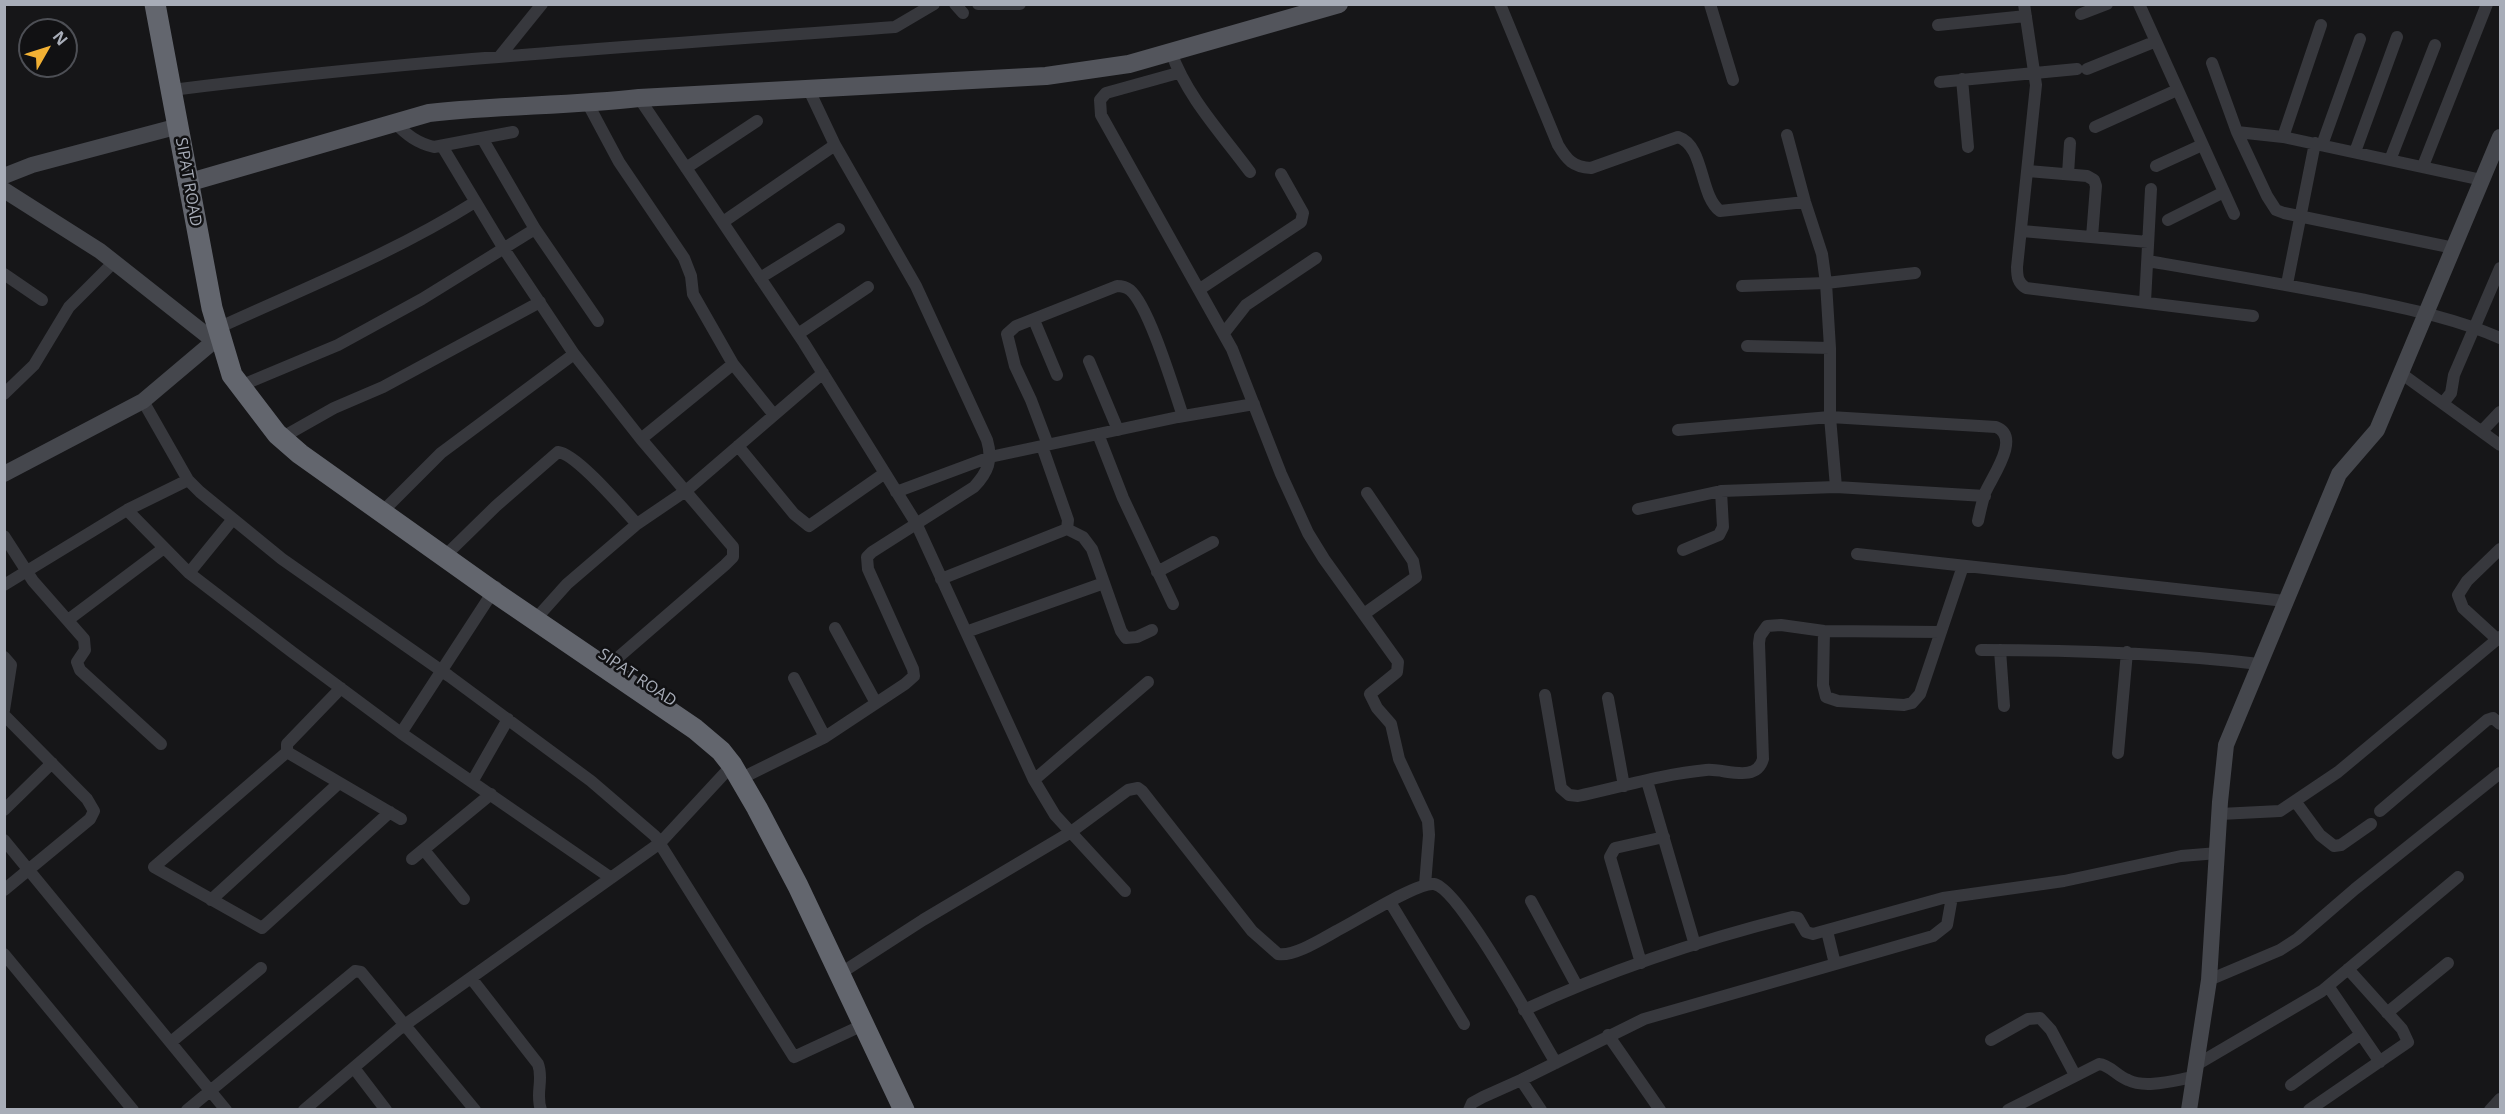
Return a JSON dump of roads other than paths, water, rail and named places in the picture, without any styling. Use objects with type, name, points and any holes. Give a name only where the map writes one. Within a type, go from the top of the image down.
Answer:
[{"type":"highway","name":"SIPAT ROAD","points":[[155,5],[179,126],[187,183],[220,340],[244,383],[300,454],[496,588],[695,729],[740,766]]},
{"type":"highway","name":"SIPAT ROAD","points":[[286,435],[389,505],[496,588],[541,613],[614,661],[705,725],[725,742],[828,921],[865,1024],[904,1110]]},
{"type":"highway","name":"SIPAT ROAD","points":[[845,971],[914,1110]]},
{"type":"main road","points":[[187,183],[429,113],[467,108],[588,104],[639,98],[1046,76],[1129,64],[1339,4]]},
{"type":"street","points":[[500,56],[542,4]]},
{"type":"street","points":[[172,90],[317,72],[500,56],[895,27],[934,4]]},
{"type":"street","points":[[978,4],[1020,4]]},
{"type":"street","points":[[1500,4],[1558,145],[1572,164],[1591,168],[1678,137],[1692,147],[1713,204],[1720,211],[1805,202]]},
{"type":"street","points":[[1710,4],[1733,80]]},
{"type":"street","points":[[2081,14],[2107,4]]},
{"type":"street","points":[[2139,4],[2154,42],[2234,214]]},
{"type":"street","points":[[2423,166],[2487,4]]},
{"type":"street","points":[[1938,25],[2025,10],[2037,85],[2017,276],[2022,285],[2026,288],[2253,316]]},
{"type":"street","points":[[2283,137],[2320,25]]},
{"type":"street","points":[[2355,152],[2397,37]]},
{"type":"street","points":[[2287,284],[2319,144],[2360,39]]},
{"type":"street","points":[[1940,81],[2035,75],[2082,69],[2154,42]]},
{"type":"street","points":[[2390,160],[2434,45]]},
{"type":"street","points":[[1171,52],[1178,74],[1250,172]]},
{"type":"street","points":[[2212,63],[2237,132],[2272,205],[2284,213],[2454,248]]},
{"type":"street","points":[[1178,74],[1106,93],[1100,100],[1101,115],[1224,333],[1285,484],[1303,522],[1324,559],[1398,662],[1397,672],[1371,694],[1377,708],[1391,724],[1399,759],[1428,821],[1425,885]]},
{"type":"street","points":[[1962,79],[1968,147]]},
{"type":"street","points":[[304,1110],[404,1026],[660,843],[740,766],[825,737],[905,684],[914,673],[868,568],[867,557],[974,487],[985,473],[990,457],[987,440],[916,286],[835,145],[809,90]]},
{"type":"street","points":[[2095,127],[2177,90]]},
{"type":"street","points":[[639,98],[798,334],[916,523],[1034,780],[1055,814],[1125,891]]},
{"type":"street","points":[[588,104],[619,162],[684,258],[691,276],[693,294],[733,364],[774,415]]},
{"type":"street","points":[[686,168],[758,121]]},
{"type":"street","points":[[394,123],[411,138],[422,144],[442,146],[513,132]]},
{"type":"street","points":[[4,176],[32,165],[179,126]]},
{"type":"street","points":[[2237,132],[2319,144],[2482,180]]},
{"type":"street","points":[[1787,135],[1822,254],[1830,348],[1830,417],[1836,487]]},
{"type":"street","points":[[2189,1110],[2210,980],[2226,745],[2339,474],[2377,430],[2482,180],[2495,164],[2500,137]]},
{"type":"street","points":[[482,138],[535,229],[598,321]]},
{"type":"street","points":[[2068,174],[2070,143]]},
{"type":"street","points":[[723,222],[835,145]]},
{"type":"street","points":[[2156,166],[2202,145]]},
{"type":"street","points":[[442,146],[504,249],[574,354],[641,439],[730,542],[735,552],[733,557],[614,661]]},
{"type":"street","points":[[2028,171],[2087,176],[2094,180],[2096,186],[2092,237]]},
{"type":"street","points":[[1200,290],[1301,222],[1303,213],[1281,174]]},
{"type":"street","points":[[2145,302],[2151,189]]},
{"type":"street","points":[[4,190],[114,262],[220,340]]},
{"type":"street","points":[[2168,220],[2224,192]]},
{"type":"street","points":[[4,474],[143,401],[220,340],[441,223],[475,202]]},
{"type":"street","points":[[244,383],[338,345],[422,299],[535,229]]},
{"type":"street","points":[[760,278],[839,229]]},
{"type":"street","points":[[2022,231],[2148,242]]},
{"type":"street","points":[[1224,333],[1246,305],[1316,258]]},
{"type":"street","points":[[2148,261],[2287,284],[2428,313],[2475,327],[2500,338]]},
{"type":"street","points":[[4,394],[34,365],[69,307],[114,262]]},
{"type":"street","points":[[2443,403],[2451,393],[2454,375],[2500,268]]},
{"type":"street","points":[[1742,286],[1826,283],[1915,273]]},
{"type":"street","points":[[4,274],[42,300]]},
{"type":"street","points":[[1067,529],[1068,520],[1031,400],[1015,366],[1007,334],[1012,327],[1108,289],[1117,286],[1127,288],[1137,299],[1155,337],[1183,416]]},
{"type":"street","points":[[798,334],[868,287]]},
{"type":"street","points":[[286,435],[334,408],[383,387],[540,302]]},
{"type":"street","points":[[1034,320],[1056,375]]},
{"type":"street","points":[[1747,346],[1830,348]]},
{"type":"street","points":[[389,505],[441,453],[574,354]]},
{"type":"street","points":[[1089,362],[1118,430]]},
{"type":"street","points":[[641,439],[733,364]]},
{"type":"street","points":[[541,613],[567,584],[637,525],[687,490],[823,373]]},
{"type":"street","points":[[2402,374],[2500,445]]},
{"type":"street","points":[[143,401],[188,480],[233,519],[282,560],[441,670],[591,781],[655,836],[794,1057],[865,1024]]},
{"type":"street","points":[[896,492],[990,457],[1183,416],[1254,404]]},
{"type":"street","points":[[2482,431],[2500,412]]},
{"type":"street","points":[[1678,430],[1830,417],[2001,429],[2006,437],[2003,460],[1984,496],[1978,521]]},
{"type":"street","points":[[1098,434],[1123,498],[1173,604]]},
{"type":"street","points":[[738,446],[794,514],[809,526],[885,473]]},
{"type":"street","points":[[450,551],[558,453],[570,456],[610,494],[637,525]]},
{"type":"street","points":[[4,585],[128,510],[188,480]]},
{"type":"street","points":[[1638,509],[1721,491],[1836,487],[1984,496]]},
{"type":"street","points":[[1683,550],[1719,535],[1723,527],[1721,491]]},
{"type":"street","points":[[1364,614],[1416,577],[1413,561],[1367,493]]},
{"type":"street","points":[[128,510],[189,573],[401,733],[611,878]]},
{"type":"street","points":[[189,573],[233,519]]},
{"type":"street","points":[[941,579],[1067,529]]},
{"type":"street","points":[[1067,529],[1087,541],[1126,638],[1137,638],[1152,630]]},
{"type":"street","points":[[4,536],[26,572],[86,644],[77,662],[80,670],[161,744]]},
{"type":"street","points":[[1157,572],[1213,542]]},
{"type":"street","points":[[68,620],[164,548]]},
{"type":"street","points":[[2220,814],[2280,811],[2338,772],[2499,638],[2463,608],[2458,595],[2467,581],[2500,549]]},
{"type":"street","points":[[1857,554],[2285,601]]},
{"type":"street","points":[[1824,631],[1823,685],[1826,697],[1838,701],[1904,705],[1912,703],[1920,694],[1963,566]]},
{"type":"street","points":[[966,632],[1104,583]]},
{"type":"street","points":[[401,733],[496,588]]},
{"type":"street","points":[[1545,695],[1559,780],[1565,793],[1578,796],[1705,770],[1745,774],[1760,767],[1764,759],[1760,636],[1767,627],[1773,625],[1824,631],[1941,632]]},
{"type":"street","points":[[835,628],[876,703]]},
{"type":"street","points":[[1981,650],[2127,652],[2180,655],[2259,664]]},
{"type":"street","points":[[2000,650],[2004,706]]},
{"type":"street","points":[[2118,753],[2127,652]]},
{"type":"street","points":[[4,657],[11,665],[4,710]]},
{"type":"street","points":[[794,678],[825,737]]},
{"type":"street","points":[[1034,780],[1148,682]]},
{"type":"street","points":[[287,752],[286,744],[341,688]]},
{"type":"street","points":[[1608,699],[1624,786]]},
{"type":"street","points":[[4,715],[87,799],[94,811],[90,819],[4,890]]},
{"type":"street","points":[[2380,811],[2487,720],[2493,718],[2500,724]]},
{"type":"street","points":[[472,782],[508,719]]},
{"type":"street","points":[[287,752],[401,819]]},
{"type":"street","points":[[287,752],[154,867],[261,928],[390,812]]},
{"type":"street","points":[[4,810],[52,763]]},
{"type":"street","points":[[2210,980],[2280,951],[2297,939],[2355,889],[2500,773]]},
{"type":"street","points":[[1647,781],[1695,945]]},
{"type":"street","points":[[211,900],[339,783]]},
{"type":"street","points":[[845,971],[923,920],[1071,832],[1128,790],[1138,788],[1252,931],[1278,954],[1292,953],[1323,939],[1425,885],[1434,884],[1442,887],[1463,910],[1556,1063]]},
{"type":"street","points":[[412,859],[490,794]]},
{"type":"street","points":[[2295,801],[2320,835],[2334,846],[2340,845],[2371,824]]},
{"type":"street","points":[[1641,963],[1610,857],[1615,849],[1664,837]]},
{"type":"street","points":[[4,840],[226,1110]]},
{"type":"street","points":[[424,850],[464,899]]},
{"type":"street","points":[[1524,1010],[1577,986],[1641,963],[1792,917],[1798,918],[1806,932],[1810,934],[1952,897],[2064,881],[2181,856],[2218,853]]},
{"type":"street","points":[[2008,1110],[2099,1064],[2105,1065],[2135,1083],[2195,1071],[2328,986],[2458,877]]},
{"type":"street","points":[[1468,1110],[1477,1100],[1644,1019],[1933,936],[1947,925],[1952,897]]},
{"type":"street","points":[[1531,901],[1577,986]]},
{"type":"street","points":[[1390,902],[1464,1024]]},
{"type":"street","points":[[1827,931],[1835,964]]},
{"type":"street","points":[[4,954],[133,1110]]},
{"type":"street","points":[[2387,1013],[2448,963]]},
{"type":"street","points":[[171,1042],[261,968]]},
{"type":"street","points":[[2311,1109],[2408,1042],[2406,1035],[2348,969]]},
{"type":"street","points":[[187,1110],[355,971],[361,972],[475,1110]]},
{"type":"street","points":[[471,978],[538,1064],[541,1077],[537,1092],[541,1110]]},
{"type":"street","points":[[2328,986],[2380,1062]]},
{"type":"street","points":[[1990,1040],[2028,1020],[2040,1018],[2051,1030],[2075,1075]]},
{"type":"street","points":[[1608,1035],[1660,1110]]},
{"type":"street","points":[[2291,1085],[2361,1035]]},
{"type":"street","points":[[354,1068],[386,1110]]},
{"type":"street","points":[[1521,1080],[1542,1110]]},
{"type":"street","points":[[2490,1110],[2500,1099]]}]
